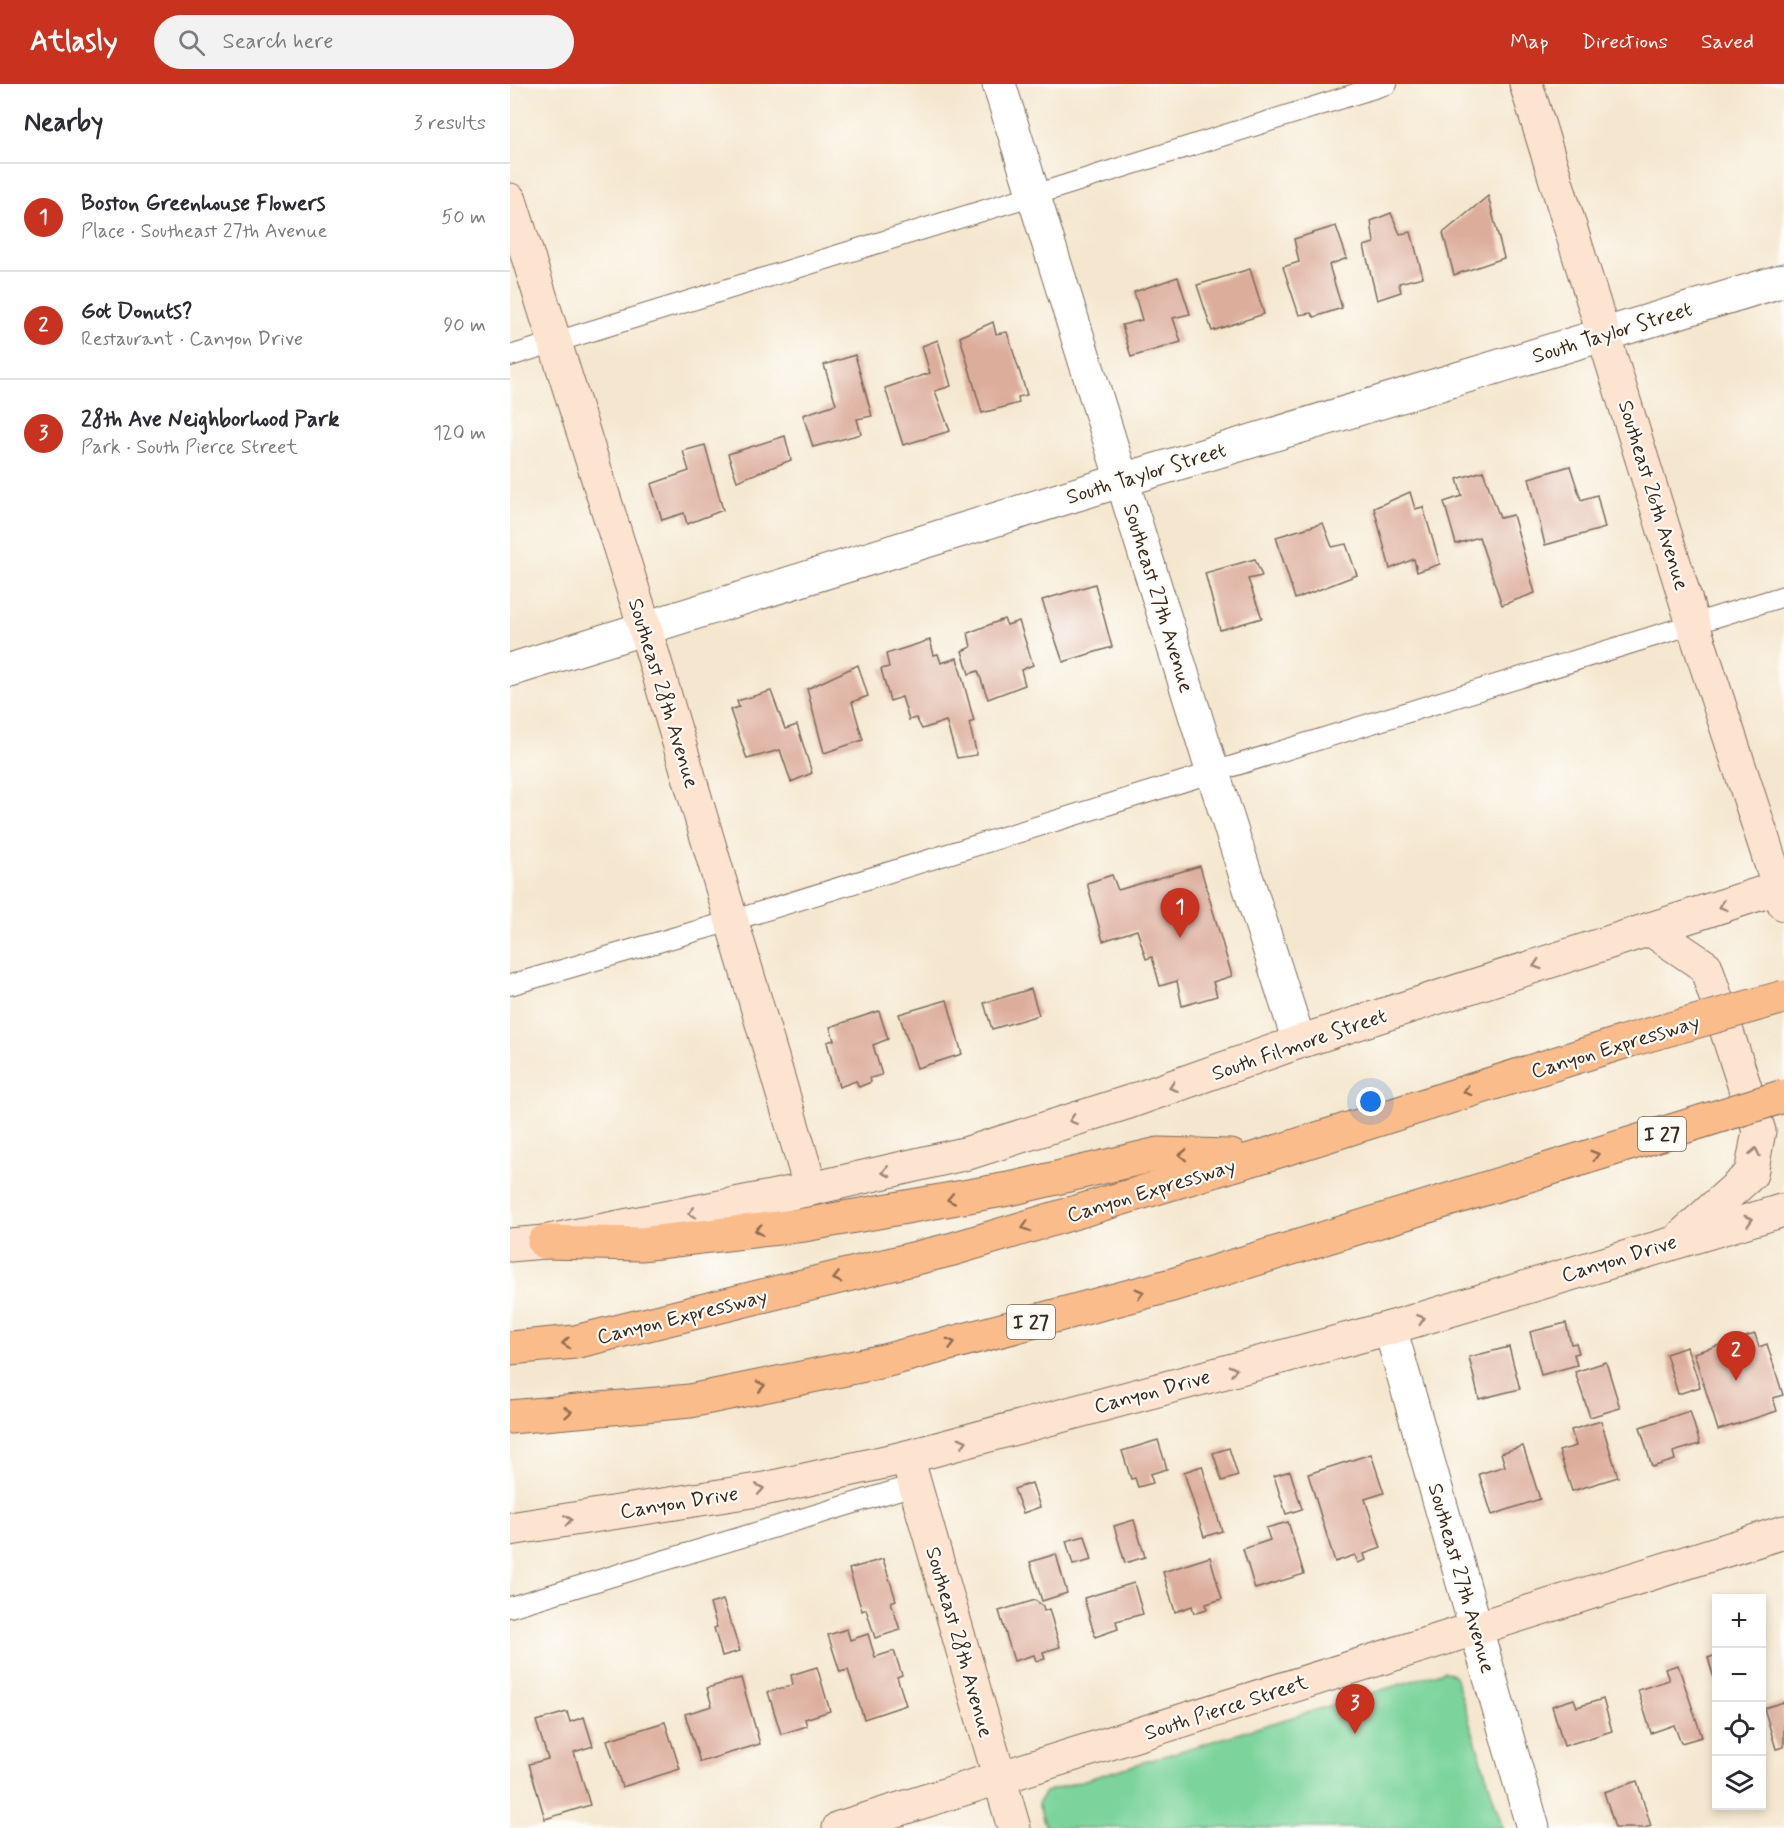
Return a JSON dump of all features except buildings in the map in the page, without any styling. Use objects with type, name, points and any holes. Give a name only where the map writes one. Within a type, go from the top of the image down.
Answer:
[{"type":"highway","name":"Canyon Expressway","points":[[510,1348],[575,1342],[953,1249],[1263,1156],[1627,1041],[1784,997]]},
{"type":"highway","name":"I 27","points":[[510,1417],[690,1401],[884,1361],[1172,1284],[1784,1095]]},
{"type":"highway","points":[[544,1242],[641,1244],[804,1225],[1014,1188],[1158,1154],[1263,1156]]},
{"type":"main road","name":"Southeast 26th Avenue","points":[[1526,84],[1693,624],[1782,893]]},
{"type":"main road","name":"Southeast 28th Avenue","points":[[510,200],[645,628],[811,1189]]},
{"type":"main road","name":"South Filmore Street","points":[[811,1189],[968,1153],[1129,1102],[1299,1042],[1650,929],[1782,893]]},
{"type":"main road","points":[[1650,929],[1706,967],[1759,1131],[1751,1174],[1678,1240]]},
{"type":"main road","points":[[510,1245],[544,1242],[811,1189]]},
{"type":"main road","name":"Canyon Drive","points":[[510,1529],[764,1489],[911,1471],[1784,1210]]},
{"type":"main road","name":"Southeast 28th Avenue","points":[[911,1471],[1014,1828]]},
{"type":"main road","name":"South Pierce Street","points":[[839,1828],[1784,1532]]},
{"type":"street","name":"Southeast 27th Avenue","points":[[999,84],[1299,1042]]},
{"type":"street","name":"South Taylor Street","points":[[510,670],[1123,480],[1784,280]]},
{"type":"street","name":"Southeast 27th Avenue","points":[[1390,1328],[1533,1828]]},
{"type":"lane","points":[[510,356],[1387,84]]},
{"type":"lane","points":[[510,985],[731,921],[1784,596]]},
{"type":"lane","points":[[510,1607],[911,1471]]},
{"type":"green space","points":[[1444,1671],[1455,1676],[1503,1828],[1046,1828],[1038,1803],[1045,1792]]},
{"type":"place","name":"Boston Greenhouse Flowers","points":[[1180,938]]},
{"type":"place","name":"Got Donuts?","points":[[1736,1381]]},
{"type":"place","name":"28th Ave Neighborhood Park","points":[[1355,1734]]}]
